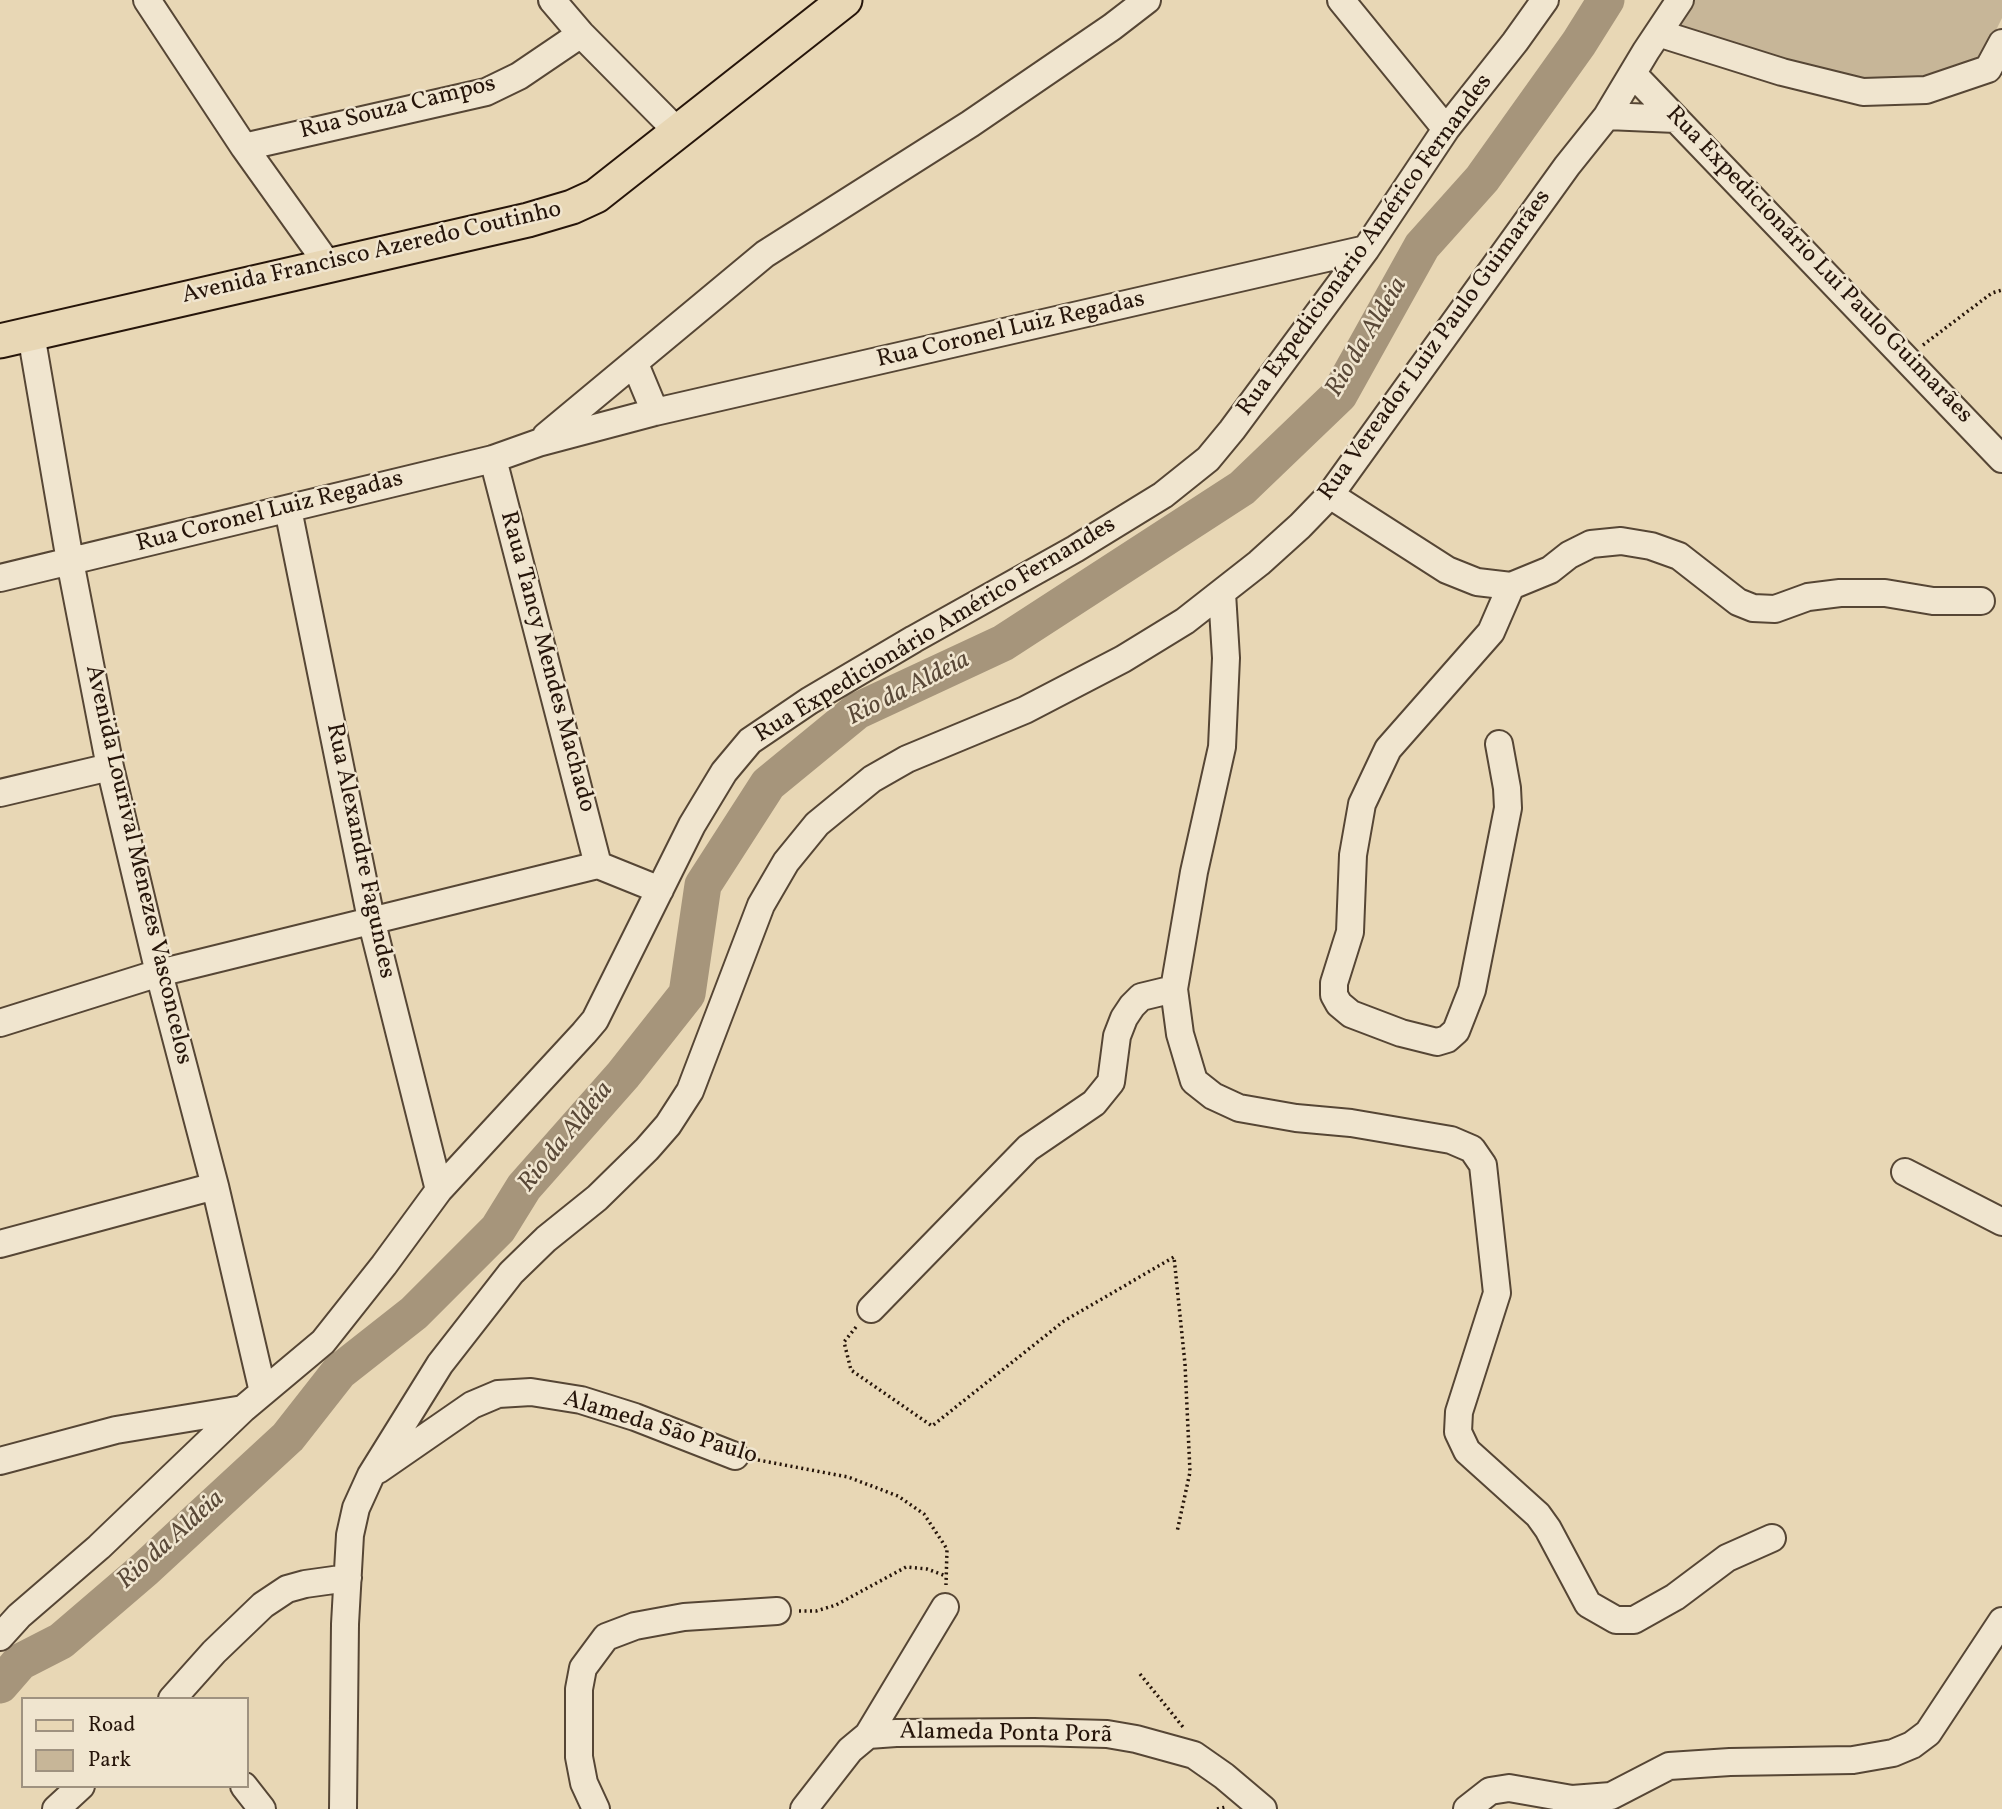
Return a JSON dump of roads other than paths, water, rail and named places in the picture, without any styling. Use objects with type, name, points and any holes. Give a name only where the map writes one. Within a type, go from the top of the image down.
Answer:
[{"type":"main road","name":"Avenida Francisco Azeredo Coutinho","points":[[15,337],[329,266],[572,207],[596,196],[840,2]]},
{"type":"street","points":[[147,0],[244,148],[329,266]]},
{"type":"street","points":[[552,0],[581,34],[678,132]]},
{"type":"street","name":"Rua Coronel Luiz Regadas","points":[[538,443],[765,254],[970,124],[1147,0]]},
{"type":"street","points":[[1341,0],[1446,129]]},
{"type":"street","name":"Rua Expedicionário Américo Fernandes","points":[[0,1637],[19,1616],[99,1547],[253,1401],[323,1342],[439,1190],[595,1020],[692,825],[724,772],[750,741],[821,694],[1075,549],[1163,495],[1198,468],[1232,430],[1366,249],[1446,129],[1545,0]]},
{"type":"street","name":"Rua Vereador Luiz Paulo Guimarães","points":[[343,1809],[351,1535],[356,1508],[371,1475],[440,1364],[493,1294],[546,1239],[597,1198],[668,1125],[690,1091],[761,905],[786,862],[817,824],[872,779],[907,759],[1025,710],[1123,659],[1185,621],[1300,526],[1330,495],[1567,166],[1607,116],[1680,0]]},
{"type":"street","points":[[1658,33],[1782,72],[1863,92],[1926,90],[1988,69],[2002,43]]},
{"type":"street","name":"Rua Souza Campos","points":[[244,148],[486,92],[519,76],[581,34]]},
{"type":"street","name":"Rua Expedicionário Lui Paulo Guimarães","points":[[1633,74],[2002,459]]},
{"type":"street","points":[[1607,116],[1676,119]]},
{"type":"street","name":"Rua Coronel Luiz Regadas","points":[[0,578],[493,459],[538,443],[655,412],[1366,249]]},
{"type":"street","name":"Avenida Lourival Menezes Vasconcelos","points":[[15,337],[70,561],[110,767],[159,973],[215,1186],[253,1401]]},
{"type":"street","points":[[635,364],[655,412]]},
{"type":"street","name":"Raua Tancy Mendes Machado","points":[[493,459],[598,865]]},
{"type":"street","points":[[1330,495],[1447,570],[1477,582],[1511,586],[1550,570],[1569,555],[1591,544],[1621,541],[1651,546],[1679,556],[1738,602],[1753,608],[1775,608],[1808,597],[1840,593],[1885,593],[1933,601],[1981,601]]},
{"type":"street","name":"Rua Alexandre Fagundes","points":[[288,509],[371,919],[439,1190]]},
{"type":"street","points":[[1499,744],[1508,808],[1472,990],[1456,1031],[1447,1039],[1437,1042],[1401,1033],[1351,1014],[1339,1004],[1334,995],[1334,983],[1350,932],[1353,855],[1362,804],[1388,749],[1491,632],[1511,586]]},
{"type":"street","points":[[1222,593],[1226,658],[1222,747],[1195,872],[1174,989],[1180,1034],[1194,1081],[1213,1096],[1239,1108],[1451,1140],[1472,1149],[1483,1165],[1497,1293],[1459,1412],[1458,1432],[1468,1451],[1538,1515],[1588,1604],[1616,1620],[1634,1620],[1675,1597],[1727,1558],[1772,1538]]},
{"type":"street","points":[[0,793],[110,767]]},
{"type":"street","points":[[0,1023],[159,973],[598,865],[660,890]]},
{"type":"street","points":[[871,1309],[1028,1148],[1094,1103],[1111,1082],[1117,1035],[1132,1006],[1154,992],[1174,989]]},
{"type":"street","points":[[1905,1172],[2002,1222]]},
{"type":"street","points":[[0,1244],[215,1186]]},
{"type":"street","name":"Alameda São Paulo","points":[[371,1475],[472,1405],[498,1394],[531,1392],[592,1403],[735,1456]]},
{"type":"street","points":[[0,1461],[116,1430],[253,1401]]},
{"type":"street","points":[[176,1697],[214,1652],[263,1605],[287,1589],[348,1578]]},
{"type":"street","points":[[868,1735],[945,1607]]},
{"type":"street","points":[[596,1809],[584,1783],[578,1730],[579,1689],[583,1668],[594,1650],[606,1637],[635,1626],[684,1617],[777,1611]]},
{"type":"street","points":[[1467,1809],[1490,1791],[1509,1788],[1572,1799],[1611,1796],[1669,1766],[1853,1760],[1893,1753],[1912,1745],[1928,1733],[2002,1621]]},
{"type":"street","name":"Alameda Ponta Porã","points":[[804,1809],[850,1750],[868,1735],[1034,1732],[1107,1734],[1194,1755],[1264,1809]]},
{"type":"street","points":[[56,1809],[79,1788]]},
{"type":"street","points":[[246,1788],[262,1809]]},
{"type":"waterway","name":"Rio da Aldeia","points":[[0,1685],[20,1662],[61,1641],[145,1569],[288,1437],[339,1372],[414,1313],[498,1229],[524,1187],[623,1075],[687,994],[703,885],[768,784],[857,711],[1003,643],[1242,488],[1339,395],[1422,246],[1482,179],[1579,43],[1606,0]]}]
